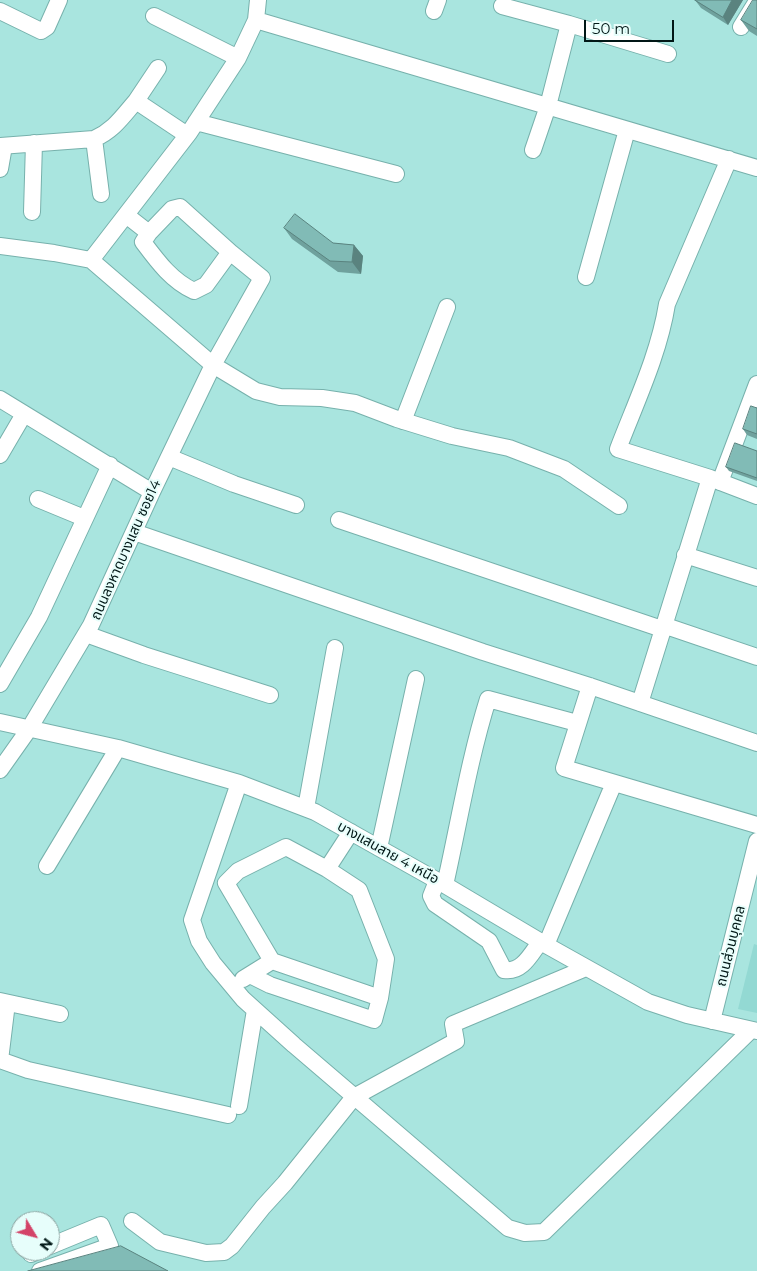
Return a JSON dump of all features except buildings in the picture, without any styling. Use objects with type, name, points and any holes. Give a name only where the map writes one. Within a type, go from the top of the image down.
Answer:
[{"type":"street","points":[[0,11],[42,31],[47,27],[59,0]]},
{"type":"street","points":[[92,260],[191,129],[238,58],[256,20],[258,0]]},
{"type":"street","points":[[741,27],[757,1]]},
{"type":"street","points":[[502,6],[668,54]]},
{"type":"street","points":[[154,16],[238,58]]},
{"type":"street","points":[[256,20],[757,168]]},
{"type":"street","points":[[533,150],[548,106],[569,24]]},
{"type":"street","points":[[0,169],[2,146],[94,139],[108,133],[136,100],[158,68]]},
{"type":"street","points":[[136,100],[191,129],[396,174]]},
{"type":"street","points":[[586,277],[627,130]]},
{"type":"street","points":[[94,139],[100,194]]},
{"type":"street","points":[[32,212],[34,143]]},
{"type":"street","points":[[729,159],[667,304],[658,345],[618,449],[715,480],[757,496]]},
{"type":"street","points":[[180,207],[230,252],[206,285],[194,291],[182,285],[159,264],[143,242],[149,233],[172,209],[180,207]]},
{"type":"street","points":[[126,215],[149,233]]},
{"type":"street","points":[[0,246],[92,260],[213,365],[256,391],[280,397],[322,398],[354,403],[452,436],[509,448],[564,469],[618,506]]},
{"type":"street","name":"ถนนลงหาดบางแสน ซอย14","points":[[0,770],[29,729],[86,634],[213,365],[262,278],[230,252]]},
{"type":"street","points":[[403,421],[447,307]]},
{"type":"street","points":[[640,703],[685,556],[715,480],[757,384]]},
{"type":"street","points":[[0,399],[152,492]]},
{"type":"street","points":[[0,455],[24,414]]},
{"type":"street","points":[[168,457],[234,484],[296,505]]},
{"type":"street","points":[[0,684],[39,617],[110,465]]},
{"type":"street","points":[[38,499],[84,518]]},
{"type":"street","points":[[339,520],[757,657]]},
{"type":"street","points":[[134,532],[483,652],[757,743]]},
{"type":"street","points":[[685,556],[757,578]]},
{"type":"street","points":[[86,634],[144,655],[270,695]]},
{"type":"street","points":[[306,808],[335,648]]},
{"type":"street","points":[[380,848],[416,679]]},
{"type":"street","points":[[590,686],[564,768],[757,825]]},
{"type":"street","points":[[578,723],[488,699],[476,739],[462,813],[441,883],[431,896],[435,904],[489,941],[504,970],[515,969],[523,965],[543,943],[614,783]]},
{"type":"street","name":"บางแสนสาย 4 เหนือ","points":[[0,722],[118,748],[239,783],[306,808],[380,848],[648,1002],[712,1021],[754,1030]]},
{"type":"street","points":[[47,866],[118,748]]},
{"type":"street","points":[[239,783],[192,920],[199,941],[213,963],[255,1010],[508,1228],[525,1233],[544,1232],[754,1030]]},
{"type":"street","points":[[328,869],[351,832]]},
{"type":"street","name":"ถนนส่วนบุคคล","points":[[712,1021],[757,841]]},
{"type":"street","points":[[250,974],[270,984],[374,1020],[380,998],[386,959],[359,890],[328,869],[286,847],[238,871],[226,883],[272,961],[380,998]]},
{"type":"street","points":[[232,986],[272,961]]},
{"type":"street","points":[[132,1221],[160,1242],[206,1253],[224,1252],[232,1246],[263,1206],[285,1183],[354,1097],[456,1041],[453,1024],[586,968]]},
{"type":"street","points":[[60,1014],[4,1002],[0,1060],[28,1070],[233,1110],[255,1010]]},
{"type":"street","points":[[40,1271],[110,1246],[100,1225],[60,1242]]},
{"type":"shaded area","points":[[754,944],[757,945],[757,1013],[738,1009]]}]
